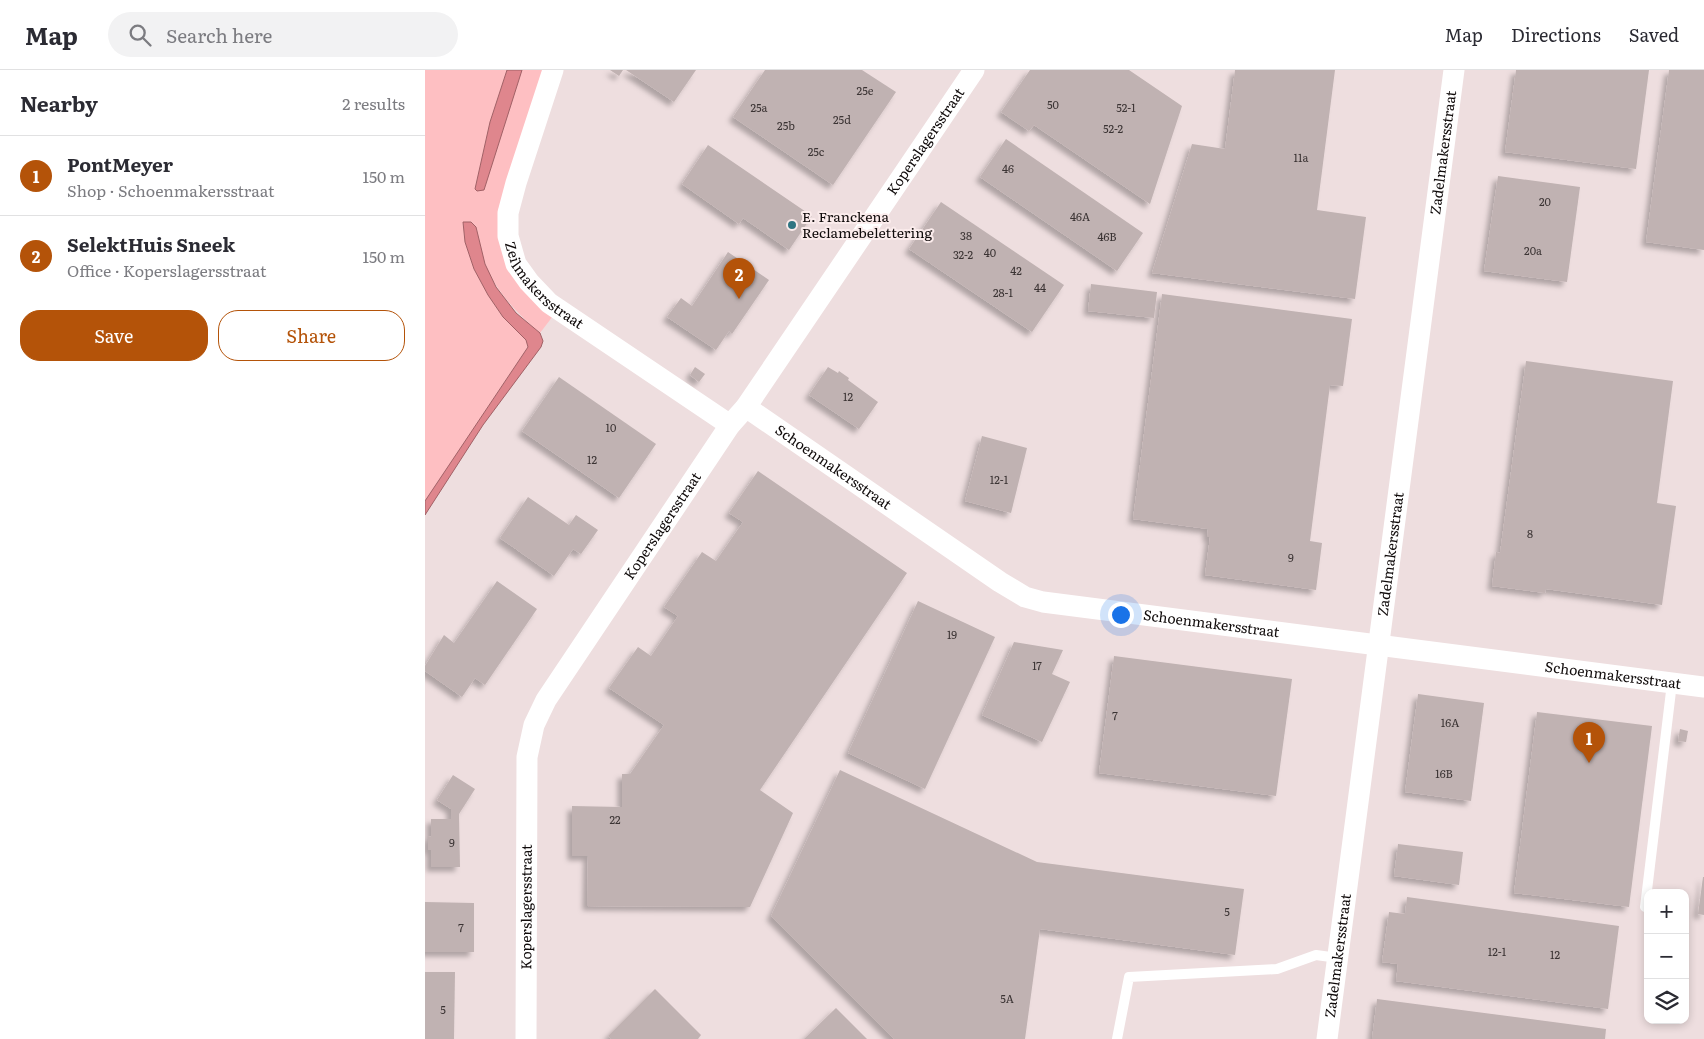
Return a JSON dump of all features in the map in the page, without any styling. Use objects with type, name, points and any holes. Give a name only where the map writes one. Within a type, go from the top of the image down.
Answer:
[{"type":"street","name":"Zeilmakersstraat","points":[[553,70],[508,212],[508,236],[516,264],[529,282],[549,303],[730,425]]},
{"type":"street","name":"Koperslagersstraat","points":[[526,1039],[527,757],[534,725],[546,700],[730,425],[746,407],[974,70]]},
{"type":"street","name":"Zadelmakersstraat","points":[[1327,1039],[1454,70]]},
{"type":"street","name":"Schoenmakersstraat","points":[[746,407],[1000,582],[1025,597],[1043,602],[1704,687]]},
{"type":"lane","points":[[1647,889],[1672,683]]},
{"type":"lane","points":[[1117,1039],[1129,977],[1277,969],[1316,955],[1338,958]]},
{"type":"shaded area","points":[[425,70],[507,70],[490,122],[475,189],[477,191],[522,70],[543,70],[498,211],[553,316],[540,333],[516,310],[501,293],[485,264],[476,227],[463,223],[465,242],[474,269],[503,317],[526,340],[528,347],[425,501]]},
{"type":"shaded area","points":[[507,70],[522,70],[484,190],[477,191],[475,189],[490,122]]},
{"type":"shaded area","points":[[463,222],[471,222],[476,227],[485,264],[496,287],[516,313],[540,333],[543,341],[541,347],[483,425],[425,515],[425,501],[528,347],[526,340],[503,317],[474,269],[465,242]]},
{"type":"building","points":[[610,70],[623,70],[619,76]]},
{"type":"building","points":[[626,70],[696,70],[674,102]]},
{"type":"building","points":[[765,70],[862,70],[896,92],[833,185],[733,117]]},
{"type":"building","points":[[1030,70],[1129,70],[1182,106],[1150,204],[1034,125],[1029,131],[1001,112]]},
{"type":"building","points":[[1235,70],[1335,70],[1317,210],[1366,217],[1355,299],[1152,273],[1192,144],[1225,149]]},
{"type":"building","points":[[1516,70],[1649,70],[1636,169],[1505,152]]},
{"type":"building","points":[[1669,70],[1704,70],[1704,250],[1646,242]]},
{"type":"building","points":[[1006,139],[1143,233],[1117,271],[980,177]]},
{"type":"building","points":[[708,145],[812,216],[789,250],[743,218],[739,224],[682,184]]},
{"type":"building","points":[[1498,176],[1580,187],[1567,282],[1484,271]]},
{"type":"building","points":[[941,202],[1064,285],[1032,332],[909,249]]},
{"type":"building","points":[[728,252],[769,280],[732,334],[729,331],[716,350],[667,317],[681,298],[692,306]]},
{"type":"building","points":[[1091,284],[1157,292],[1154,318],[1088,311]]},
{"type":"building","points":[[1162,294],[1352,319],[1343,386],[1330,385],[1310,541],[1322,543],[1316,590],[1205,575],[1210,537],[1207,537],[1208,529],[1133,519]]},
{"type":"building","points":[[1526,361],[1673,381],[1657,503],[1676,506],[1662,605],[1546,589],[1545,593],[1492,586],[1496,552],[1500,553]]},
{"type":"building","points":[[695,367],[705,374],[699,382],[690,375]]},
{"type":"building","points":[[828,367],[838,373],[839,371],[849,378],[848,380],[878,402],[859,429],[809,395]]},
{"type":"building","points":[[559,377],[656,444],[619,498],[522,431]]},
{"type":"building","points":[[982,436],[1027,448],[1011,513],[965,501]]},
{"type":"building","points":[[758,471],[907,573],[760,790],[793,813],[750,907],[587,906],[588,856],[572,856],[572,806],[622,807],[622,774],[630,774],[664,725],[609,688],[638,647],[651,656],[678,616],[664,607],[702,552],[716,561],[743,522],[729,513]]},
{"type":"building","points":[[528,497],[569,525],[576,515],[598,530],[581,554],[573,549],[554,576],[500,538]]},
{"type":"building","points":[[497,581],[537,609],[485,685],[475,678],[462,697],[425,671],[425,666],[444,635],[454,643]]},
{"type":"building","points":[[918,601],[995,637],[925,789],[848,753]]},
{"type":"building","points":[[1014,642],[1063,650],[1052,674],[1070,682],[1042,742],[982,715]]},
{"type":"building","points":[[1114,656],[1292,679],[1276,796],[1099,773]]},
{"type":"building","points":[[1418,694],[1484,703],[1471,801],[1405,792]]},
{"type":"building","points":[[1537,712],[1652,726],[1629,907],[1514,893]]},
{"type":"building","points":[[1680,729],[1688,731],[1686,742],[1678,741]]},
{"type":"building","points":[[840,770],[1037,862],[1244,889],[1235,955],[1040,929],[1025,1039],[894,1039],[771,916]]},
{"type":"building","points":[[453,775],[475,789],[459,814],[460,867],[431,867],[431,850],[428,850],[428,836],[431,837],[431,819],[451,819],[451,809],[437,800]]},
{"type":"building","points":[[1398,844],[1463,852],[1459,885],[1394,876]]},
{"type":"building","points":[[1704,877],[1704,915],[1698,914]]},
{"type":"building","points":[[1407,897],[1619,926],[1608,1009],[1396,981],[1398,964],[1382,962],[1389,912],[1405,914]]},
{"type":"building","points":[[425,902],[474,903],[474,952],[425,952]]},
{"type":"building","points":[[425,972],[455,972],[454,1039],[425,1039]]},
{"type":"building","points":[[655,989],[701,1035],[698,1039],[611,1039],[608,1036]]},
{"type":"building","points":[[1377,999],[1606,1029],[1605,1039],[1372,1039]]},
{"type":"building","points":[[836,1008],[867,1039],[804,1039]]},
{"type":"place","name":"E. Franckena Reclamebelettering","points":[[792,225]]},
{"type":"place","name":"SelektHuis Sneek","points":[[739,299]]},
{"type":"place","name":"PontMeyer","points":[[1589,763]]}]
